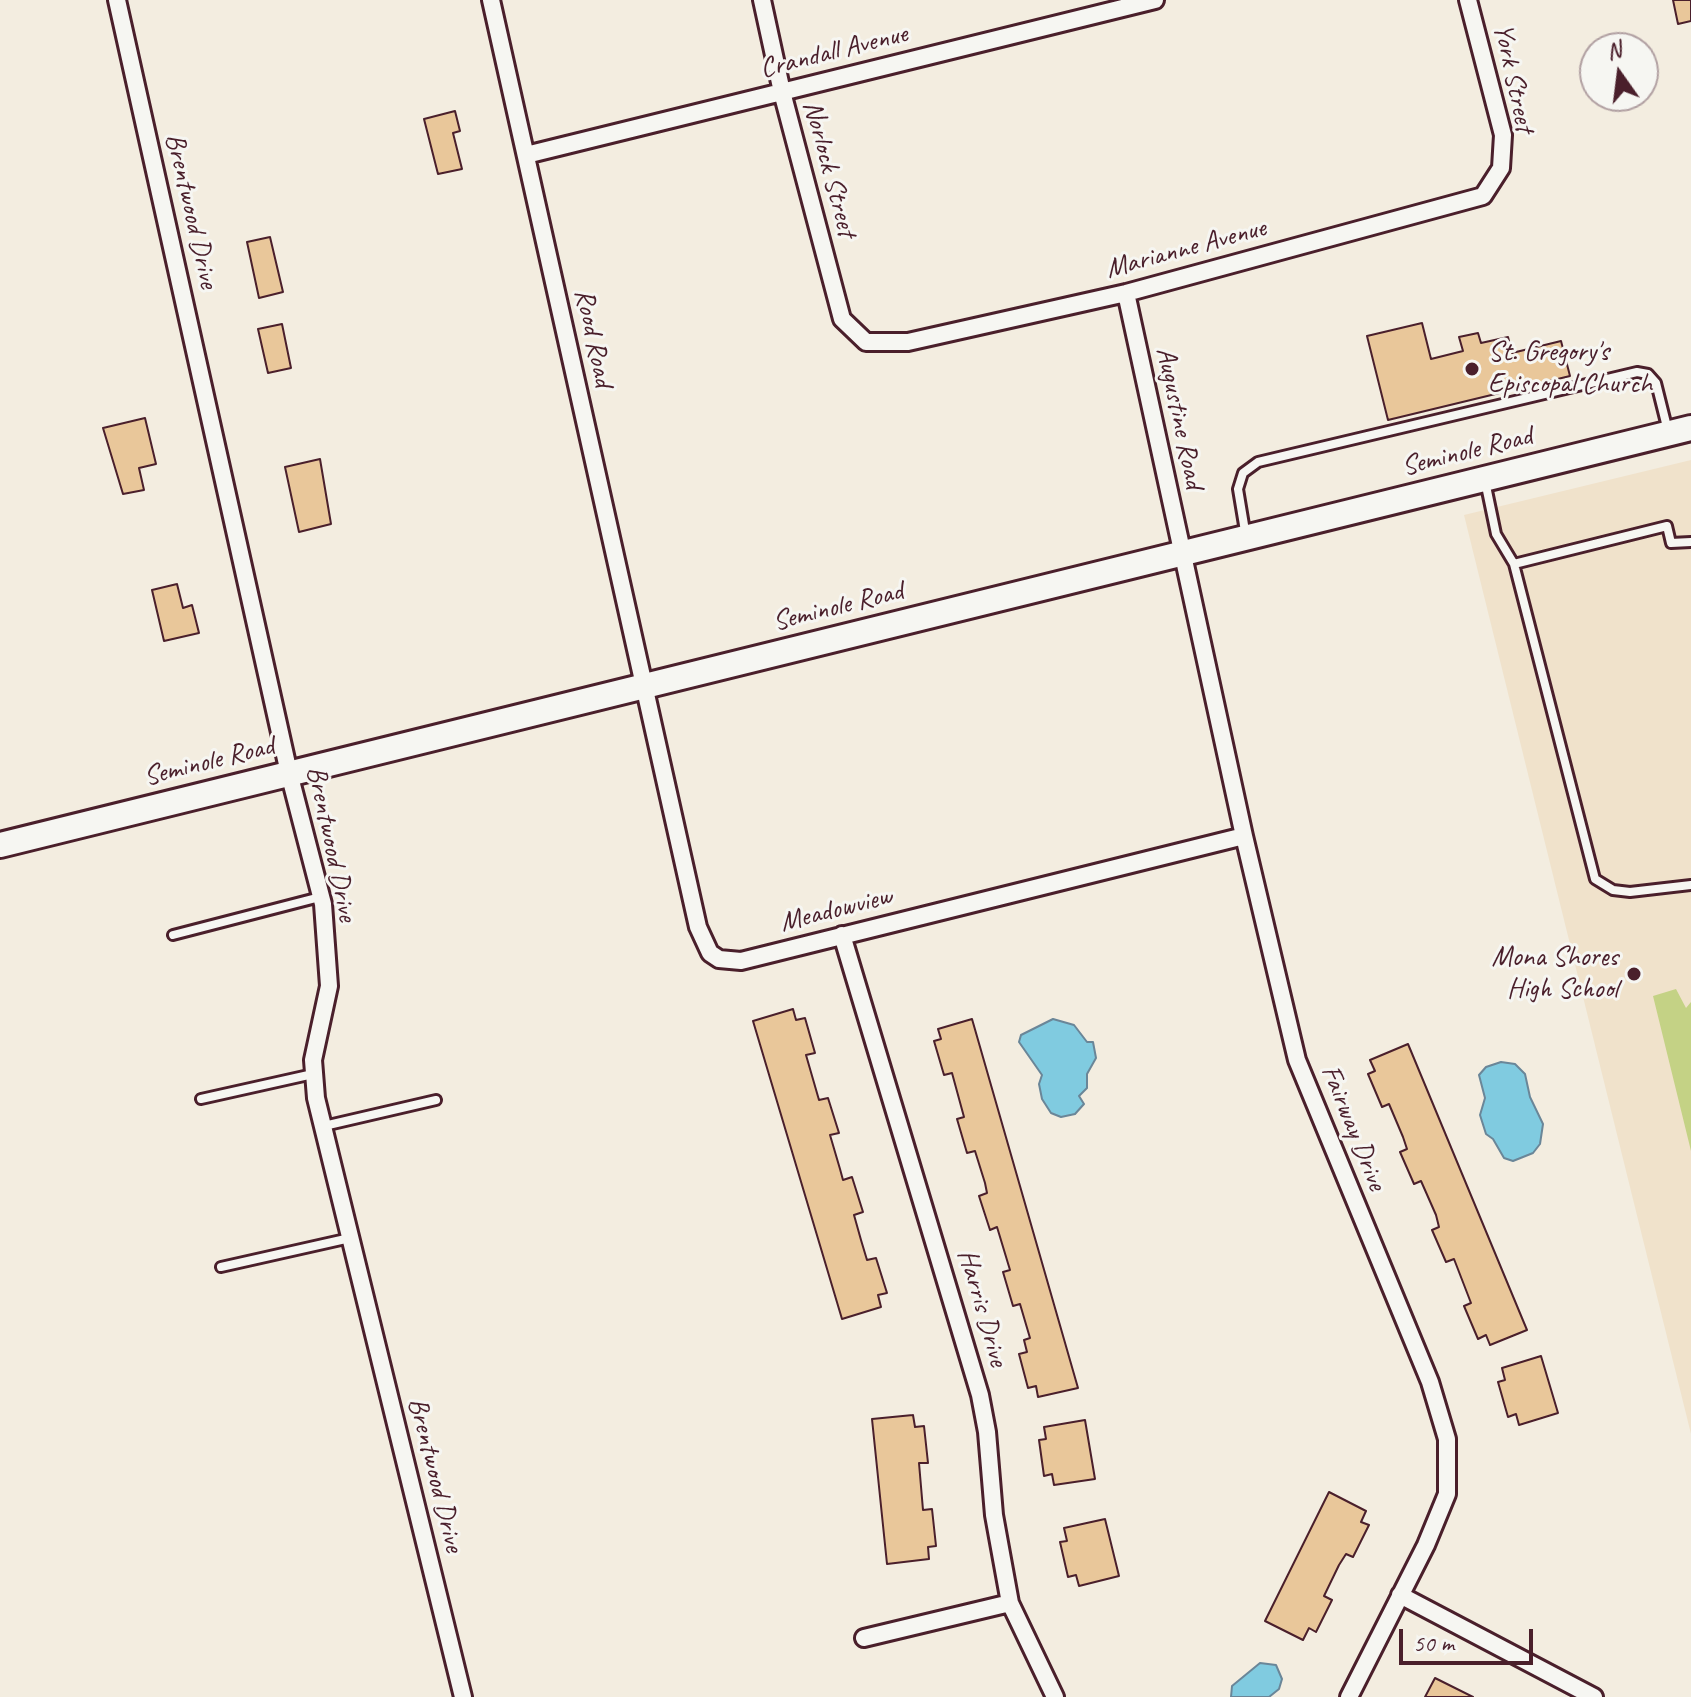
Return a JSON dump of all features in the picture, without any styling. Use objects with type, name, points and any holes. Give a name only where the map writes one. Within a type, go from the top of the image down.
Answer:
[{"type":"street","name":"Brentwood Drive","points":[[117,0],[289,773],[321,896],[329,986],[313,1060],[323,1126],[463,1697]]},
{"type":"street","name":"Rood Road","points":[[491,0],[644,687]]},
{"type":"street","name":"Norlock Street","points":[[762,0],[782,92],[842,319],[866,342]]},
{"type":"street","name":"Crandall Avenue","points":[[526,155],[1155,0]]},
{"type":"street","name":"York Street","points":[[1468,0],[1503,135],[1501,168]]},
{"type":"street","name":"Marianne Avenue","points":[[866,342],[908,342],[1126,293],[1483,196],[1501,168]]},
{"type":"street","name":"Augustine Road","points":[[1126,293],[1182,553]]},
{"type":"street","name":"Seminole Road","points":[[0,845],[1680,431]]},
{"type":"street","name":"Fairway Drive","points":[[1182,553],[1297,1060],[1430,1382],[1447,1439],[1447,1494],[1426,1545],[1349,1697]]},
{"type":"street","name":"Meadowview","points":[[644,687],[698,927],[710,953],[719,959],[741,961],[1244,836]]},
{"type":"street","name":"Harris Drive","points":[[842,935],[980,1395],[987,1432],[994,1515],[1010,1603],[1055,1697]]},
{"type":"street","points":[[1400,1595],[1594,1697]]},
{"type":"street","points":[[864,1638],[1010,1603]]},
{"type":"lane","points":[[1246,538],[1238,489],[1243,473],[1258,462],[1637,372],[1648,374],[1656,383],[1680,431]]},
{"type":"lane","points":[[1484,479],[1496,534],[1514,564],[1595,879],[1613,890],[1630,892],[1691,885]]},
{"type":"lane","points":[[1514,564],[1667,526],[1671,543],[1691,542]]},
{"type":"lane","points":[[173,935],[321,896]]},
{"type":"lane","points":[[201,1099],[314,1073]]},
{"type":"lane","points":[[323,1126],[436,1100]]},
{"type":"lane","points":[[221,1267],[350,1238]]},
{"type":"shaded area","name":"Mona Shores High School","points":[[1691,460],[1691,1434],[1464,515]]},
{"type":"green space","points":[[1676,989],[1686,1008],[1691,1002],[1691,1151],[1653,996]]},
{"type":"water","points":[[1053,1019],[1074,1025],[1087,1042],[1093,1042],[1096,1058],[1087,1074],[1087,1088],[1079,1096],[1084,1104],[1075,1114],[1061,1117],[1051,1113],[1042,1099],[1039,1084],[1042,1075],[1019,1042],[1021,1035]]},
{"type":"water","points":[[1501,1062],[1515,1064],[1525,1074],[1530,1097],[1543,1124],[1540,1144],[1533,1153],[1513,1161],[1504,1158],[1493,1139],[1486,1134],[1480,1115],[1485,1098],[1479,1075],[1486,1067]]},
{"type":"water","points":[[1260,1663],[1276,1665],[1282,1679],[1279,1689],[1269,1697],[1231,1697],[1232,1686]]},
{"type":"building","points":[[1673,0],[1691,0],[1691,21],[1678,24]]},
{"type":"building","points":[[455,111],[460,131],[453,133],[462,169],[438,174],[424,119]]},
{"type":"building","points":[[270,237],[283,292],[259,298],[247,242]]},
{"type":"building","name":"St. Gregory's Episcopal Church","points":[[1422,323],[1431,359],[1463,351],[1459,337],[1478,333],[1481,343],[1508,337],[1512,353],[1561,341],[1570,376],[1388,420],[1367,336]]},
{"type":"building","points":[[282,324],[291,368],[268,373],[258,329]]},
{"type":"building","points":[[145,418],[156,464],[139,468],[144,490],[123,494],[103,428]]},
{"type":"building","points":[[320,459],[331,524],[299,532],[285,467]]},
{"type":"building","points":[[177,584],[183,608],[192,605],[199,633],[164,641],[152,590]]},
{"type":"building","points":[[793,1009],[796,1020],[805,1018],[815,1053],[806,1055],[819,1100],[828,1098],[839,1133],[830,1135],[843,1180],[852,1177],[863,1212],[854,1215],[867,1260],[876,1258],[887,1293],[878,1295],[881,1307],[842,1319],[753,1021]]},
{"type":"building","points":[[972,1019],[1078,1388],[1038,1397],[1036,1386],[1028,1388],[1019,1354],[1027,1352],[1024,1340],[1030,1338],[1020,1304],[1013,1306],[1003,1272],[1010,1270],[997,1227],[990,1230],[979,1196],[987,1193],[985,1183],[975,1151],[967,1153],[957,1119],[964,1117],[952,1073],[944,1075],[934,1041],[941,1039],[938,1029]]},
{"type":"building","points":[[1408,1044],[1527,1330],[1490,1345],[1486,1335],[1478,1339],[1464,1306],[1471,1303],[1454,1259],[1446,1262],[1432,1230],[1439,1227],[1436,1215],[1421,1181],[1414,1184],[1400,1152],[1407,1149],[1403,1137],[1389,1104],[1382,1107],[1368,1074],[1375,1071],[1370,1060]]},
{"type":"building","points":[[1541,1356],[1558,1413],[1519,1425],[1516,1414],[1508,1417],[1498,1382],[1505,1380],[1502,1368]]},
{"type":"building","points":[[913,1415],[915,1427],[924,1426],[928,1463],[919,1463],[923,1510],[932,1509],[936,1546],[928,1547],[929,1559],[887,1564],[872,1419]]},
{"type":"building","points":[[1085,1420],[1095,1479],[1054,1485],[1052,1474],[1044,1476],[1039,1440],[1046,1439],[1044,1427]]},
{"type":"building","points":[[1329,1492],[1366,1511],[1361,1522],[1369,1525],[1353,1557],[1346,1554],[1339,1565],[1324,1596],[1332,1600],[1316,1632],[1309,1628],[1303,1640],[1265,1621]]},
{"type":"building","points":[[1105,1519],[1119,1576],[1079,1586],[1076,1575],[1068,1577],[1060,1542],[1067,1541],[1064,1528]]},
{"type":"building","points":[[1435,1678],[1473,1697],[1425,1697]]},
{"type":"place","name":"St. Gregory's Episcopal Church","points":[[1472,369]]},
{"type":"place","name":"Mona Shores High School","points":[[1634,974]]}]
